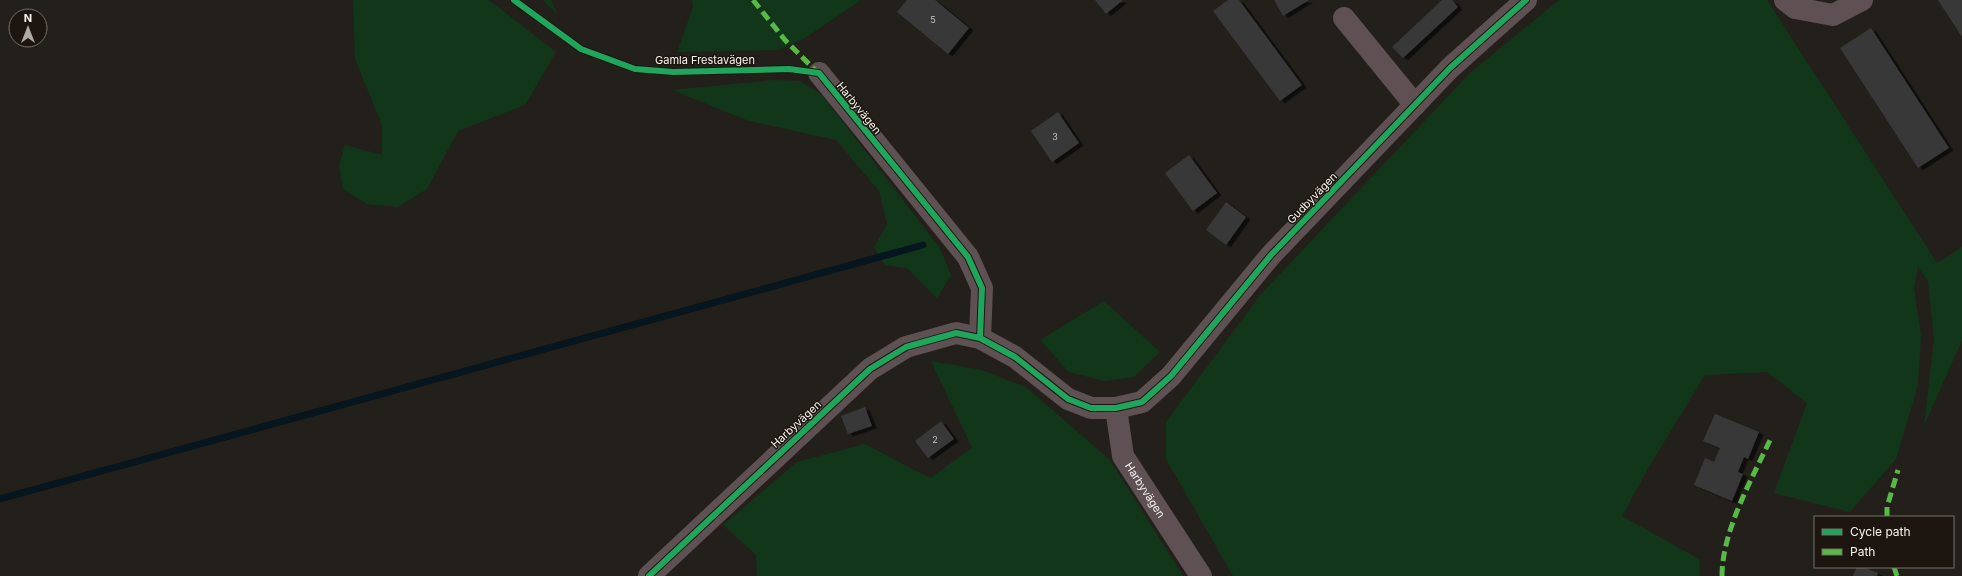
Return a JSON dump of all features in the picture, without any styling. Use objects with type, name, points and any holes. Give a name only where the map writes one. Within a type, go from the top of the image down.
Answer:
[{"type":"street","name":"Gudbyvägen","points":[[1116,408],[1142,402],[1172,376],[1271,255],[1450,68],[1526,0]]},
{"type":"street","points":[[1785,0],[1795,8],[1833,15],[1862,0]]},
{"type":"street","points":[[1344,18],[1414,105]]},
{"type":"street","name":"Harbyvägen","points":[[819,73],[968,257],[982,288],[980,338]]},
{"type":"street","name":"Harbyvägen","points":[[649,576],[870,369],[906,347],[956,333],[980,338],[1015,357],[1068,399],[1091,408],[1116,408],[1123,456],[1201,576]]},
{"type":"green space","points":[[353,0],[489,0],[556,52],[525,105],[458,131],[427,189],[397,207],[367,204],[343,189],[339,165],[345,145],[382,155],[382,125],[355,59]]},
{"type":"green space","points":[[543,0],[551,0],[557,14]]},
{"type":"green space","points":[[692,0],[861,0],[805,38],[779,50],[677,52],[693,7]]},
{"type":"green space","points":[[1559,0],[1767,0],[1937,263],[1962,247],[1962,340],[1924,426],[1934,339],[1928,281],[1918,267],[1914,288],[1921,335],[1918,385],[1896,459],[1850,512],[1774,493],[1807,403],[1767,372],[1705,375],[1649,467],[1622,516],[1699,559],[1700,576],[1233,576],[1166,459],[1166,422],[1261,294],[1470,73]]},
{"type":"green space","points":[[773,80],[800,81],[822,95],[940,248],[951,275],[937,298],[907,268],[885,265],[874,247],[887,224],[879,191],[836,140],[749,121],[672,90]]},
{"type":"green space","points":[[1104,301],[1160,352],[1134,377],[1104,381],[1069,372],[1040,340]]},
{"type":"green space","points":[[931,361],[982,370],[1026,387],[1110,460],[1183,576],[757,576],[756,555],[723,525],[797,462],[865,444],[930,478],[972,448]]},
{"type":"building","points":[[907,0],[935,0],[969,28],[948,54],[897,12]]},
{"type":"building","points":[[1095,0],[1123,0],[1106,14]]},
{"type":"building","points":[[1228,0],[1239,0],[1302,85],[1280,101],[1213,11]]},
{"type":"building","points":[[1274,0],[1309,0],[1283,16]]},
{"type":"building","points":[[1442,0],[1452,0],[1458,7],[1403,58],[1392,47]]},
{"type":"building","points":[[1938,0],[1962,0],[1962,37]]},
{"type":"building","points":[[1871,28],[1949,148],[1918,168],[1840,48]]},
{"type":"building","points":[[1058,112],[1079,143],[1052,162],[1031,131]]},
{"type":"building","points":[[1189,155],[1217,193],[1193,211],[1165,173]]},
{"type":"building","points":[[1226,202],[1246,217],[1226,245],[1206,230]]},
{"type":"building","points":[[865,407],[872,426],[848,434],[841,416]]},
{"type":"building","points":[[1715,414],[1759,432],[1748,459],[1744,457],[1738,472],[1743,474],[1732,501],[1694,485],[1705,458],[1714,462],[1720,448],[1703,441]]},
{"type":"building","points":[[941,421],[954,439],[928,458],[915,441]]},
{"type":"building","points":[[1857,568],[1866,568],[1878,573],[1877,576],[1853,576]]},
{"type":"waterway","points":[[0,499],[923,245]]},
{"type":"marked path","points":[[753,0],[785,40],[817,72]]},
{"type":"marked path","points":[[1722,576],[1723,559],[1732,523],[1771,438]]},
{"type":"marked path","points":[[1887,516],[1887,507],[1898,470]]},
{"type":"marked path","points":[[1894,568],[1897,576]]},
{"type":"cycle path","name":"Gamla Frestavägen","points":[[514,0],[581,49],[635,69],[673,72],[789,69],[819,73],[968,257],[982,288],[980,338]]},
{"type":"cycle path","points":[[649,576],[870,369],[906,347],[956,333],[980,338],[1015,357],[1068,399],[1091,408],[1116,408],[1142,402],[1171,376],[1271,255],[1450,68],[1526,0]]}]
